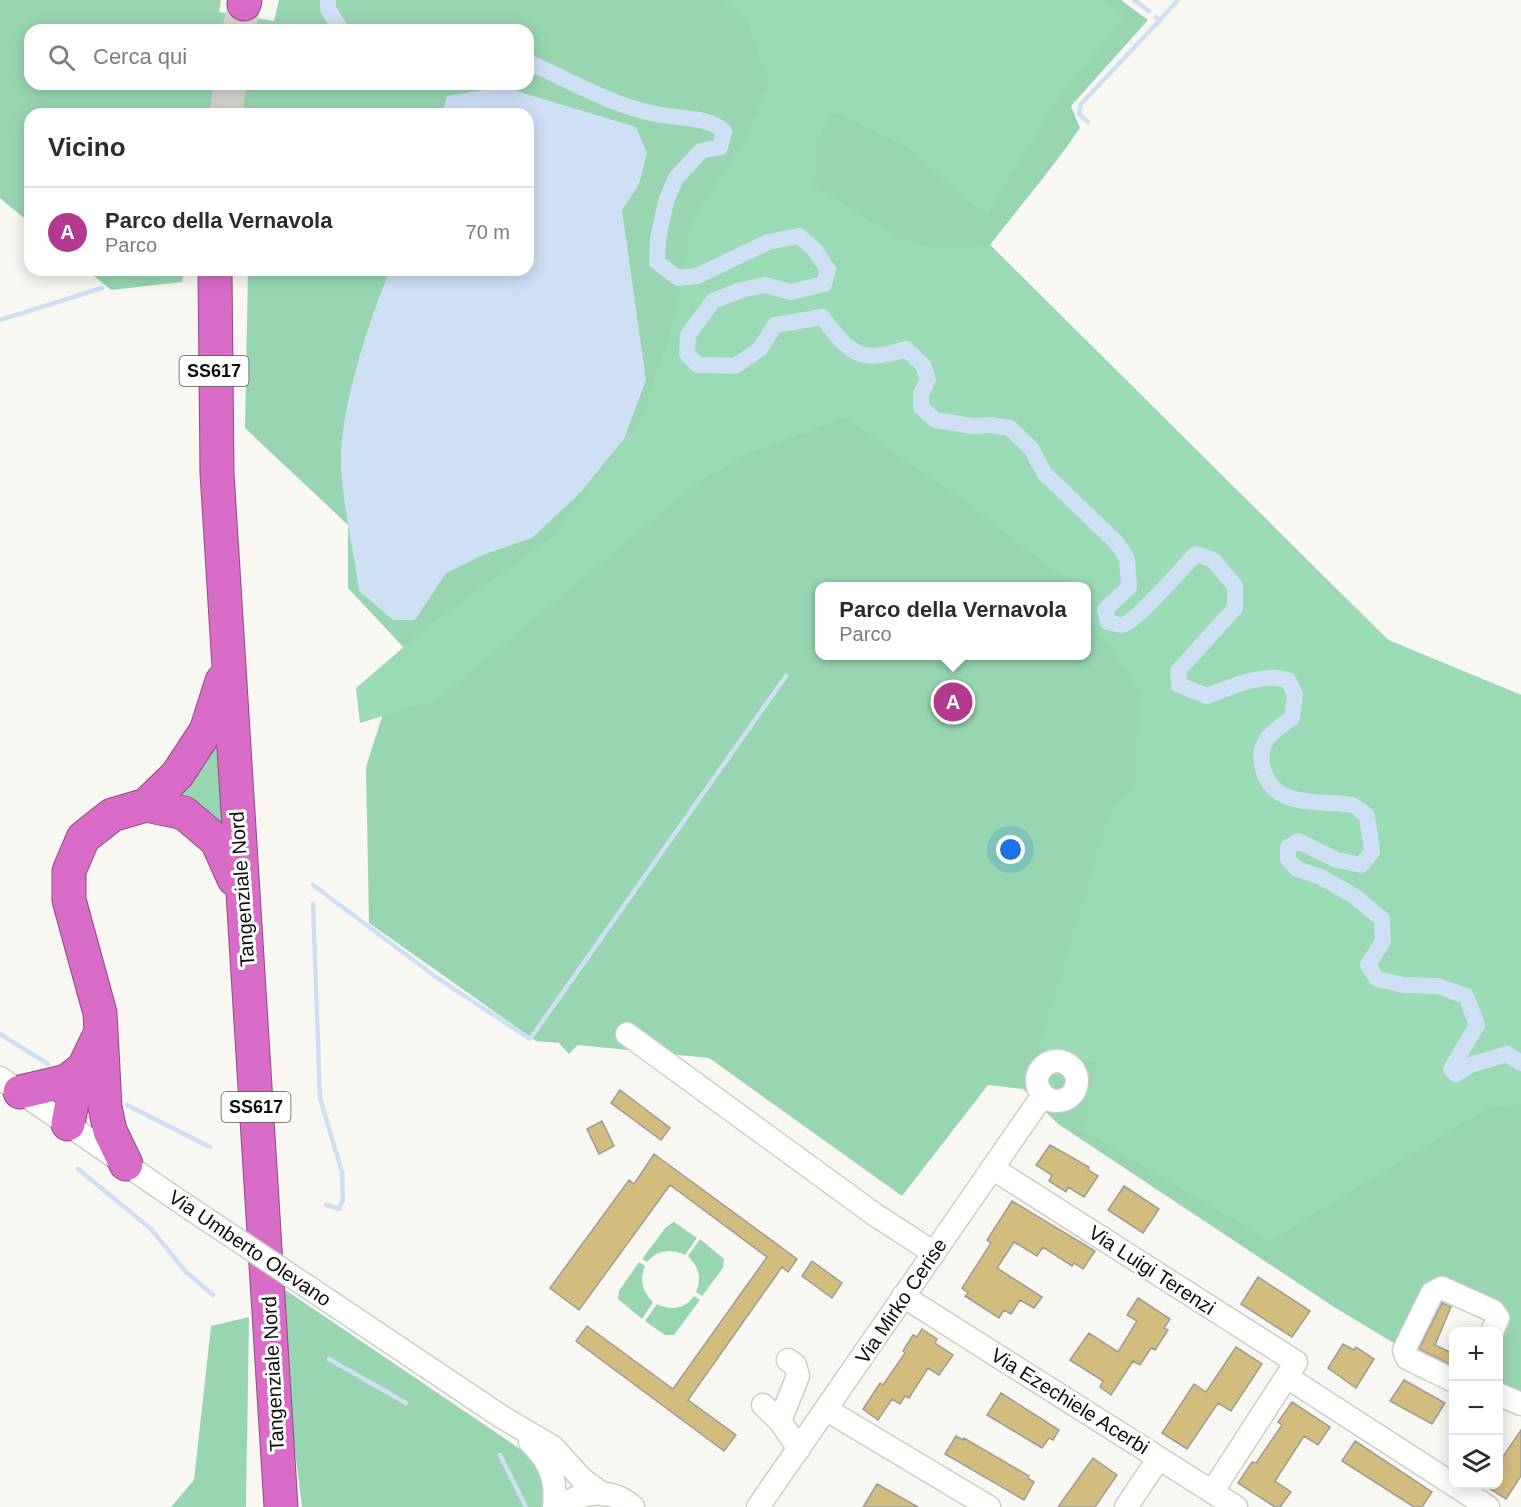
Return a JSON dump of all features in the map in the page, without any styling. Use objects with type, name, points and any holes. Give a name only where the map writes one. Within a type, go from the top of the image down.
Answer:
[{"type":"highway","name":"Tangenziale Nord","points":[[215,276],[215,418],[228,662],[281,1507]]},
{"type":"highway","points":[[126,1164],[110,1131],[95,1074],[100,1013],[69,900],[69,871],[83,838],[112,815],[146,805],[177,775],[206,731],[228,662]]},
{"type":"highway","points":[[146,805],[184,813],[217,841],[243,899]]},
{"type":"highway","points":[[10,1085],[67,1081],[95,1074]]},
{"type":"highway","points":[[68,1124],[75,1086],[95,1074]]},
{"type":"street","points":[[627,1034],[874,1214],[934,1253]]},
{"type":"street","name":"Via Umberto Olevano","points":[[10,1085],[502,1417],[553,1447],[581,1478],[601,1493],[617,1497],[633,1507]]},
{"type":"street","name":"Via Mirko Cerise","points":[[758,1507],[1043,1095]]},
{"type":"street","name":"Via Luigi Terenzi","points":[[992,1168],[1296,1362],[1287,1377]]},
{"type":"street","points":[[1449,1379],[1407,1358],[1404,1350],[1432,1293],[1442,1288],[1492,1311],[1498,1318],[1494,1327]]},
{"type":"street","name":"Via Ezechiele Acerbi","points":[[903,1296],[1236,1507]]},
{"type":"street","points":[[780,1421],[798,1376],[795,1365],[788,1360]]},
{"type":"street","points":[[1212,1492],[1287,1377],[1488,1507]]},
{"type":"street","points":[[1503,1396],[1521,1404]]},
{"type":"street","points":[[763,1405],[780,1421],[799,1449]]},
{"type":"street","points":[[827,1410],[989,1507]]},
{"type":"street","name":"Via Umberto Olevano","points":[[502,1417],[546,1458],[555,1480],[554,1507]]},
{"type":"street","points":[[1126,1507],[1160,1458]]},
{"type":"street","points":[[562,1507],[577,1497],[601,1493]]},
{"type":"green space","points":[[0,0],[221,0],[219,12],[274,21],[279,0],[1121,0],[1148,20],[1071,106],[1080,128],[990,245],[1388,640],[1521,695],[1521,1394],[1503,1386],[1502,1327],[1504,1314],[1448,1287],[1397,1345],[1334,1307],[1058,1124],[1023,1089],[988,1085],[902,1196],[709,1058],[578,1045],[569,1054],[559,1043],[536,1041],[369,923],[366,767],[404,648],[348,588],[348,525],[245,428],[248,276],[534,276],[534,108],[24,108],[24,218],[0,198]]},
{"type":"green space","points":[[724,0],[1104,0],[1126,16],[1059,97],[988,213],[969,202],[908,147],[833,112],[818,138],[813,185],[897,237],[937,249],[990,245],[1388,640],[1521,695],[1521,1105],[1488,1108],[1270,1241],[1083,1131],[1096,1062],[1039,1048],[1111,808],[1137,784],[1139,689],[1091,617],[1091,582],[1067,582],[955,494],[844,418],[748,454],[701,480],[438,699],[360,723],[356,688],[433,622],[551,538],[644,414],[672,328],[692,219],[747,137],[769,81],[749,22]]},
{"type":"green space","points":[[94,276],[183,276],[182,282],[111,290]]},
{"type":"green space","points":[[216,730],[227,833],[156,799]]},
{"type":"green space","points":[[674,1222],[697,1238],[685,1255],[675,1251],[665,1251],[655,1255],[647,1262],[642,1259],[666,1227]]},
{"type":"green space","points":[[700,1239],[724,1259],[723,1268],[702,1296],[696,1292],[699,1282],[698,1273],[695,1264],[688,1256]]},
{"type":"green space","points":[[639,1262],[645,1266],[642,1277],[643,1286],[653,1302],[642,1319],[618,1299],[619,1291]]},
{"type":"green space","points":[[284,1289],[532,1457],[546,1488],[542,1507],[302,1507],[291,1419]]},
{"type":"green space","points":[[694,1296],[700,1300],[674,1335],[665,1335],[645,1321],[657,1304],[667,1308],[677,1308],[686,1304]]},
{"type":"green space","points":[[249,1317],[246,1507],[171,1507],[194,1480],[211,1326]]},
{"type":"water","points":[[484,90],[513,90],[636,127],[647,153],[639,184],[622,210],[646,380],[624,439],[580,493],[532,538],[485,554],[446,573],[415,620],[393,620],[359,591],[345,507],[341,459],[342,437],[351,389],[373,313],[388,276],[534,276],[534,108],[444,108],[447,96]]},
{"type":"building","points":[[620,1090],[670,1128],[661,1140],[611,1103]]},
{"type":"building","points":[[602,1121],[614,1146],[599,1154],[587,1129]]},
{"type":"building","points":[[1050,1145],[1089,1167],[1088,1170],[1098,1176],[1084,1197],[1068,1187],[1066,1192],[1049,1181],[1052,1175],[1036,1165]]},
{"type":"building","points":[[654,1154],[797,1259],[788,1272],[782,1267],[688,1400],[736,1435],[724,1451],[576,1341],[587,1326],[673,1389],[767,1257],[670,1185],[579,1310],[550,1288],[629,1180],[634,1184]]},
{"type":"building","points":[[1124,1186],[1159,1209],[1143,1233],[1108,1210]]},
{"type":"building","points":[[1012,1201],[1095,1251],[1083,1269],[1074,1263],[1072,1266],[1043,1247],[1037,1256],[1014,1242],[997,1268],[1042,1297],[1034,1308],[1020,1300],[1011,1314],[1004,1310],[999,1318],[965,1296],[968,1293],[962,1288],[991,1243],[987,1240]]},
{"type":"building","points":[[812,1261],[842,1283],[832,1298],[802,1276]]},
{"type":"building","points":[[1258,1277],[1310,1311],[1292,1337],[1241,1304]]},
{"type":"building","points":[[1138,1298],[1170,1319],[1164,1328],[1168,1330],[1155,1350],[1151,1348],[1140,1365],[1133,1361],[1111,1395],[1100,1387],[1103,1381],[1070,1360],[1089,1333],[1118,1352],[1137,1321],[1127,1315]]},
{"type":"building","points":[[1442,1303],[1451,1307],[1435,1345],[1449,1352],[1449,1364],[1419,1349]]},
{"type":"building","points":[[922,1329],[937,1339],[935,1343],[953,1355],[939,1375],[928,1368],[909,1398],[905,1396],[900,1404],[892,1399],[878,1420],[863,1409],[880,1383],[883,1385],[905,1353],[903,1351],[913,1335],[917,1337]]},
{"type":"building","points":[[1343,1344],[1354,1350],[1356,1347],[1374,1359],[1356,1388],[1328,1368]]},
{"type":"building","points":[[1236,1347],[1262,1364],[1231,1411],[1218,1403],[1187,1449],[1162,1433],[1194,1384],[1206,1392]]},
{"type":"building","points":[[1404,1380],[1445,1403],[1432,1424],[1390,1401]]},
{"type":"building","points":[[1001,1393],[1059,1430],[1053,1440],[1049,1438],[1042,1448],[987,1415]]},
{"type":"building","points":[[1292,1402],[1330,1427],[1318,1445],[1304,1436],[1275,1481],[1291,1492],[1280,1507],[1275,1507],[1238,1483],[1252,1462],[1256,1463],[1282,1425],[1278,1422]]},
{"type":"building","points":[[1521,1430],[1521,1476],[1506,1499],[1490,1489],[1503,1489],[1503,1457]]},
{"type":"building","points":[[956,1436],[963,1440],[964,1438],[1029,1476],[1028,1478],[1034,1482],[1024,1500],[945,1454]]},
{"type":"building","points":[[1355,1441],[1432,1492],[1422,1507],[1414,1507],[1342,1461]]},
{"type":"building","points":[[1093,1458],[1117,1475],[1095,1507],[1058,1507]]},
{"type":"building","points":[[877,1484],[918,1507],[863,1507]]},
{"type":"waterway","points":[[328,0],[328,9],[337,24]]},
{"type":"waterway","points":[[1134,0],[1149,11]]},
{"type":"waterway","points":[[1159,21],[1178,0]]},
{"type":"waterway","points":[[1088,122],[1079,114],[1081,104],[1159,21],[1156,17]]},
{"type":"waterway","points":[[534,65],[628,106],[662,115],[711,123],[724,131],[720,147],[701,151],[676,178],[666,201],[658,239],[657,262],[678,278],[697,276],[768,242],[799,236],[814,249],[828,270],[824,284],[791,292],[765,285],[741,290],[713,301],[688,335],[687,354],[698,365],[735,366],[760,349],[775,325],[822,317],[841,340],[857,353],[877,356],[906,349],[923,365],[928,379],[921,394],[921,407],[935,420],[973,426],[991,425],[1010,428],[1031,448],[1045,474],[1117,543],[1127,559],[1129,587],[1105,610],[1108,622],[1122,625],[1128,622],[1148,605],[1196,554],[1213,560],[1235,586],[1235,608],[1178,671],[1179,685],[1207,696],[1257,679],[1288,680],[1295,695],[1292,718],[1269,737],[1262,749],[1262,764],[1267,779],[1275,789],[1298,800],[1339,803],[1358,808],[1367,816],[1372,852],[1361,865],[1337,860],[1298,841],[1288,847],[1288,859],[1297,869],[1321,877],[1354,896],[1382,919],[1383,941],[1368,965],[1377,979],[1403,985],[1438,986],[1466,996],[1477,1025],[1451,1069],[1456,1074],[1470,1065],[1507,1054],[1521,1063]]},
{"type":"waterway","points":[[0,320],[102,288]]},
{"type":"waterway","points":[[313,885],[436,977],[530,1039],[786,676]]},
{"type":"waterway","points":[[313,904],[320,1098],[342,1172],[343,1200],[339,1209],[326,1205]]},
{"type":"waterway","points":[[0,1034],[48,1064]]},
{"type":"waterway","points":[[127,1105],[210,1147]]},
{"type":"waterway","points":[[78,1169],[151,1229],[185,1271],[213,1295]]},
{"type":"waterway","points":[[329,1359],[406,1403]]},
{"type":"waterway","points":[[500,1455],[526,1507]]},
{"type":"tunnel","points":[[240,24],[244,4]]},
{"type":"tunnel","points":[[227,108],[229,90]]},
{"type":"place","name":"Parco della Vernavola","points":[[953,702]]}]
